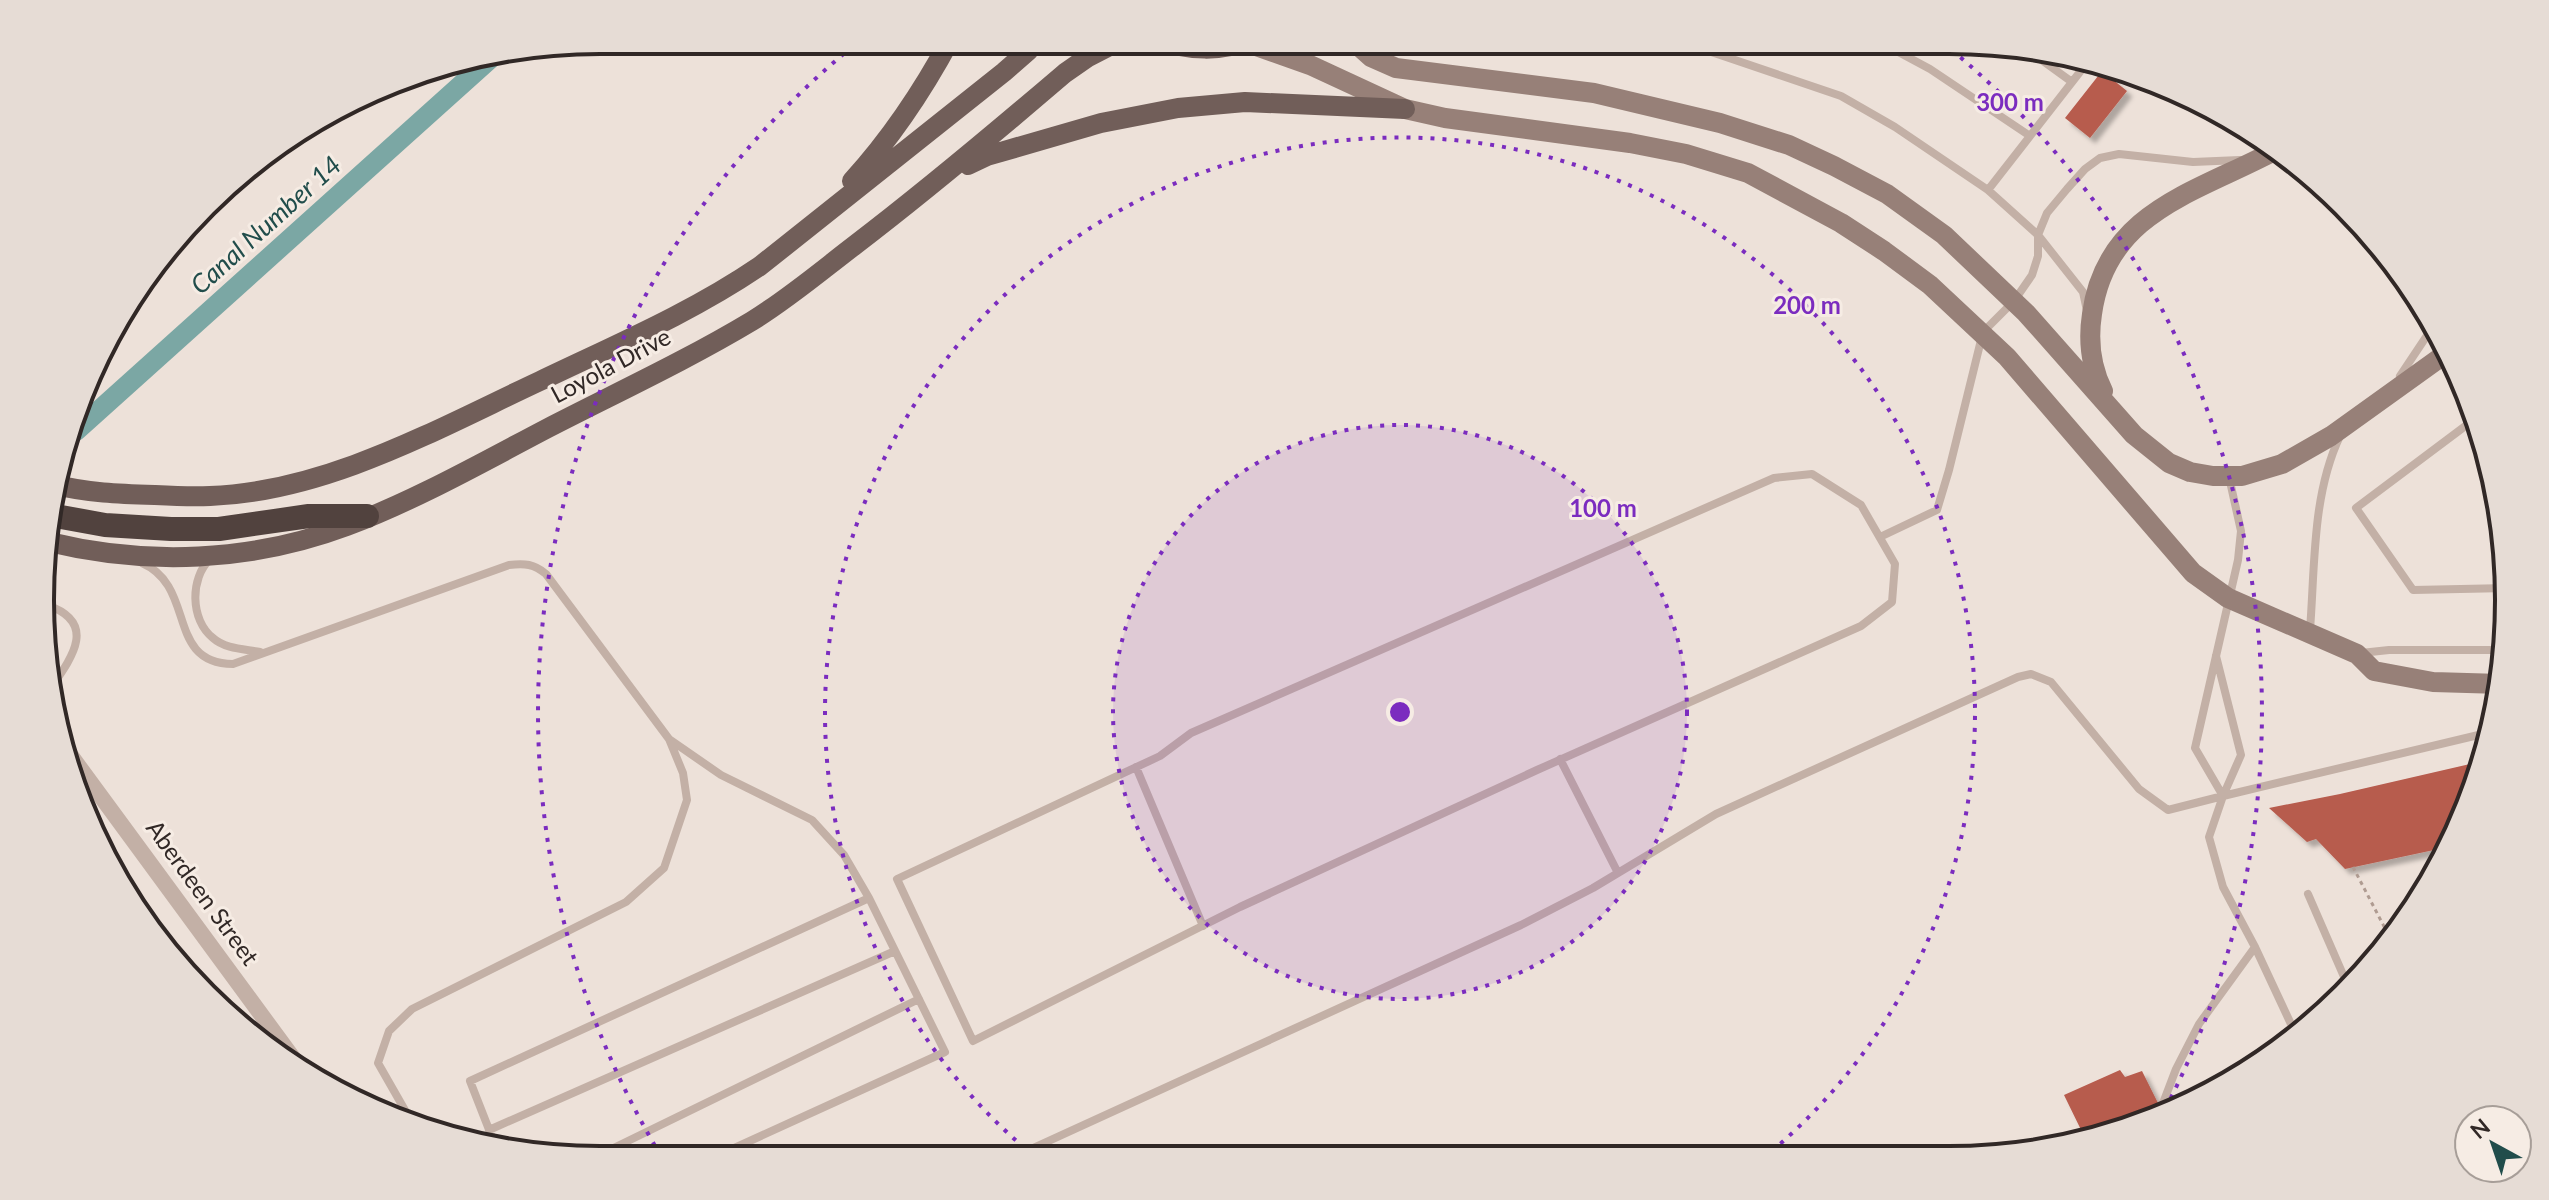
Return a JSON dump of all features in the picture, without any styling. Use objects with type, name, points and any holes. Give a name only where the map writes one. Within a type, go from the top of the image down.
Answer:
[{"type":"highway","points":[[61,517],[105,525],[219,529],[309,516],[367,516]]},
{"type":"main road","points":[[807,229],[898,128],[942,54]]},
{"type":"main road","name":"Loyola Drive","points":[[66,486],[112,494],[211,496],[269,488],[324,475],[415,439],[658,325],[723,291],[807,229],[1025,54]]},
{"type":"main road","name":"Loyola Drive","points":[[57,544],[127,557],[176,559],[278,545],[346,526],[494,457],[752,321],[940,180],[1065,73],[1094,54]]},
{"type":"main road","points":[[1281,54],[1405,109]]},
{"type":"main road","points":[[1368,54],[1396,68],[1594,93],[1720,123],[1789,145],[1887,194],[1961,250],[2014,301],[2134,435],[2169,463],[2201,474],[2242,476],[2282,464],[2307,451],[2439,359]]},
{"type":"main road","points":[[940,180],[987,156],[1101,123],[1178,108],[1245,102],[1405,109],[1445,118],[1630,143],[1686,154],[1748,173],[1841,223],[1930,285],[1983,332],[2015,366],[2193,573],[2228,598],[2357,654],[2374,671],[2402,678],[2488,684]]},
{"type":"main road","points":[[2112,409],[2096,378],[2090,325],[2095,289],[2106,263],[2120,241],[2161,209],[2265,156]]},
{"type":"street","name":"Aberdeen Street","points":[[81,770],[282,1043]]},
{"type":"lane","points":[[1717,54],[1841,96],[1895,127],[1988,190],[2038,235],[2083,292],[2090,325]]},
{"type":"lane","points":[[1902,54],[1930,69],[2030,136]]},
{"type":"lane","points":[[2045,62],[2072,82]]},
{"type":"lane","points":[[1988,190],[2081,71]]},
{"type":"lane","points":[[1880,537],[1937,510],[1983,332],[2014,301],[2036,265],[2038,235],[2047,213],[2085,169],[2100,158],[2119,154],[2221,162],[2264,155]]},
{"type":"lane","points":[[2309,635],[2322,484],[2329,460],[2345,425],[2400,377],[2426,335]]},
{"type":"lane","points":[[2466,425],[2356,508],[2413,590],[2495,588]]},
{"type":"lane","points":[[1812,474],[1861,505],[1880,537],[1895,564],[1892,602],[1861,626],[1560,759],[1203,926],[973,1041],[897,879],[1160,756],[1191,733],[1774,478],[1812,474]]},
{"type":"lane","points":[[2223,796],[2195,748],[2238,560],[2241,531],[2229,476]]},
{"type":"lane","points":[[217,555],[198,575],[195,597],[201,621],[213,639],[228,646],[261,652]]},
{"type":"lane","points":[[127,557],[149,566],[170,585],[183,627],[198,651],[221,663],[233,664],[509,565],[524,563],[536,566],[546,574],[669,739],[683,773],[687,800],[664,868],[626,902],[412,1009],[389,1031],[378,1063],[404,1109]]},
{"type":"lane","points":[[54,608],[62,612],[78,632],[73,655],[60,675]]},
{"type":"lane","points":[[2357,654],[2389,650],[2492,650]]},
{"type":"lane","points":[[2216,653],[2241,755],[2209,837],[2223,887],[2291,1025]]},
{"type":"lane","points":[[1037,1146],[1521,925],[1763,791],[2018,677],[2031,674],[2051,682],[2139,789],[2168,810],[2478,735]]},
{"type":"lane","points":[[669,739],[721,775],[812,820],[844,855],[869,898],[945,1052],[739,1146]]},
{"type":"lane","points":[[1560,759],[1618,873]]},
{"type":"lane","points":[[1136,767],[1203,926]]},
{"type":"lane","points":[[2308,894],[2344,977]]},
{"type":"lane","points":[[491,1136],[470,1081],[869,898]]},
{"type":"lane","points":[[2164,1102],[2199,1024],[2255,947]]},
{"type":"lane","points":[[489,1130],[895,951]]},
{"type":"lane","points":[[618,1146],[919,999]]},
{"type":"path","points":[[2353,867],[2385,928]]},
{"type":"building","points":[[2099,75],[2113,79],[2127,91],[2090,138],[2065,118]]},
{"type":"building","points":[[2469,764],[2434,850],[2345,869],[2316,839],[2307,842],[2269,808]]},
{"type":"building","points":[[2120,1070],[2125,1077],[2142,1071],[2158,1104],[2081,1129],[2064,1095]]},
{"type":"waterway","name":"Canal Number 14","points":[[83,425],[481,67]]}]
